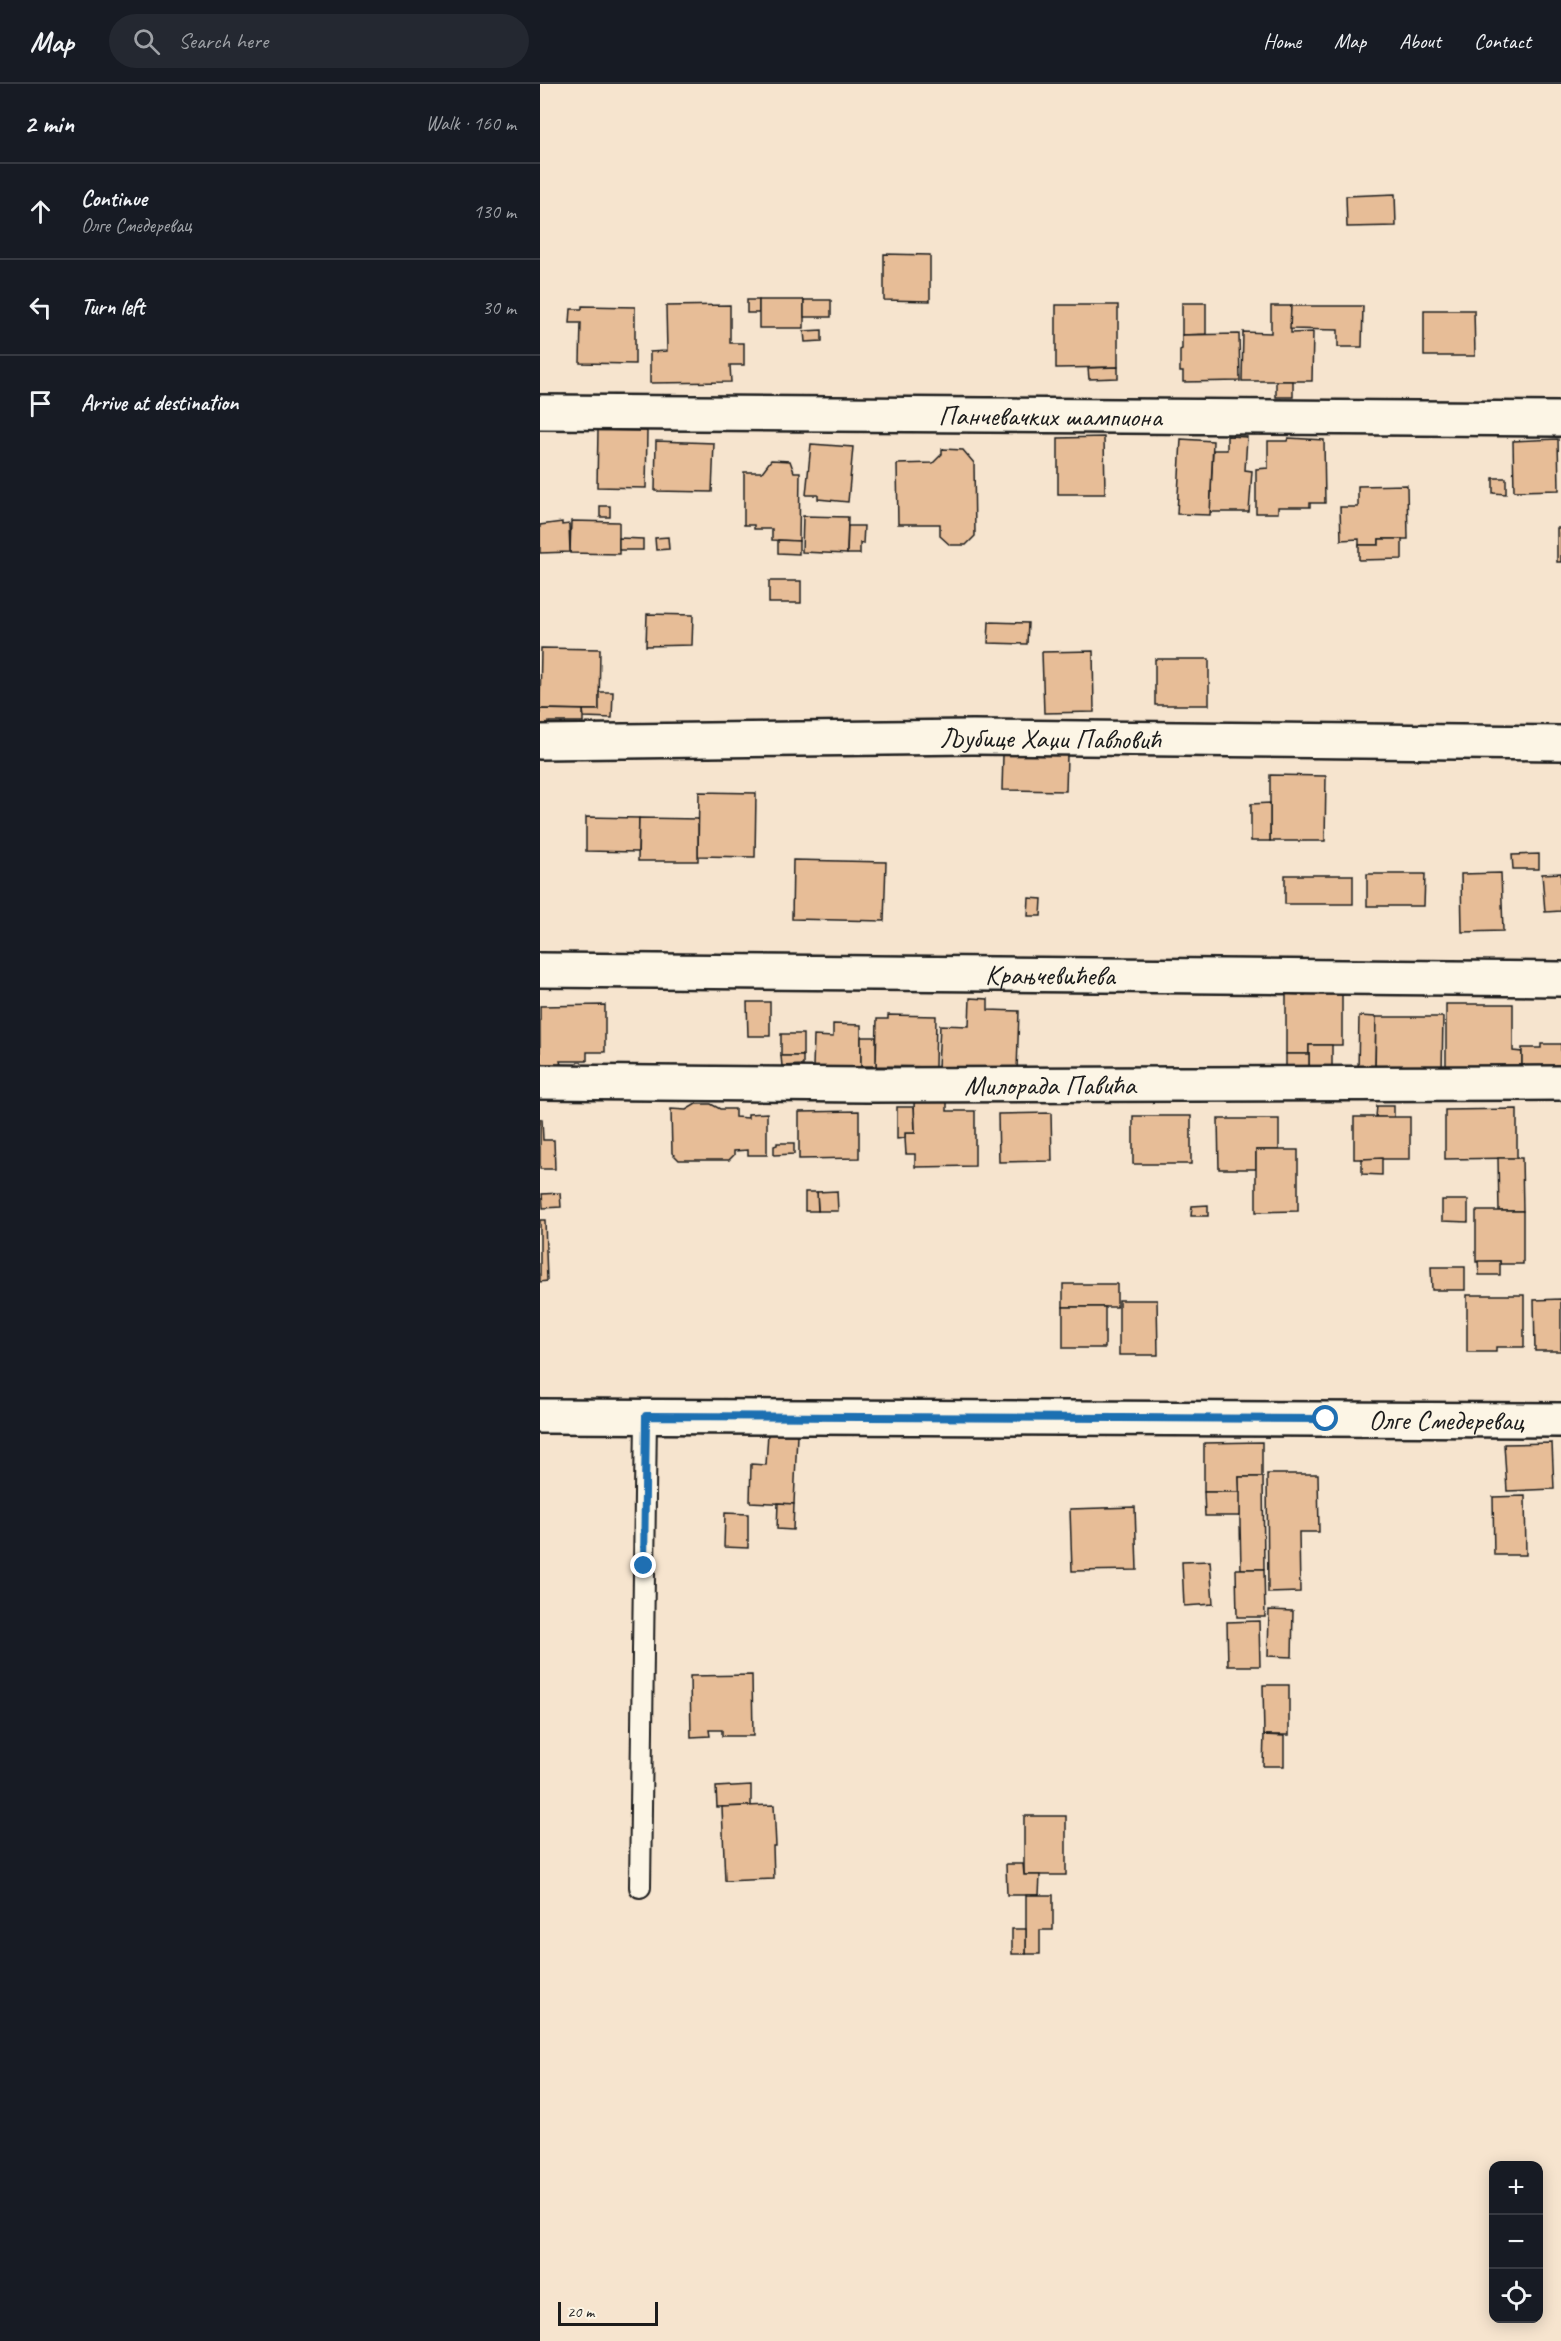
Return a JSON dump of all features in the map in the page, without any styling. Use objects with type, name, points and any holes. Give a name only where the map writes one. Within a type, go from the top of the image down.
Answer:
[{"type":"street","name":"Панчевачких шампиона","points":[[540,412],[1561,419]]},
{"type":"street","name":"Љубице Хаџи Павловић","points":[[540,742],[973,737],[1561,743]]},
{"type":"street","name":"Крањчевићева","points":[[540,970],[1561,979]]},
{"type":"street","name":"Милорада Павића","points":[[540,1082],[856,1085],[1561,1083]]},
{"type":"street","name":"Олге Смедеревац","points":[[540,1416],[1561,1420]]},
{"type":"lane","points":[[640,1887],[646,1416]]},
{"type":"building","points":[[1395,194],[1396,226],[1347,227],[1346,196]]},
{"type":"building","points":[[884,254],[930,255],[930,301],[884,300]]},
{"type":"building","points":[[747,300],[759,300],[759,313],[747,313]]},
{"type":"building","points":[[759,300],[804,300],[804,328],[759,328]]},
{"type":"building","points":[[804,300],[831,300],[831,317],[804,317]]},
{"type":"building","points":[[1182,303],[1206,303],[1206,334],[1182,335]]},
{"type":"building","points":[[730,305],[730,343],[744,343],[744,365],[730,365],[731,382],[650,383],[650,352],[667,351],[666,306]]},
{"type":"building","points":[[1056,305],[1118,305],[1118,367],[1056,368]]},
{"type":"building","points":[[582,306],[635,307],[635,364],[580,363],[581,323],[570,323],[571,309],[582,309]]},
{"type":"building","points":[[1271,306],[1291,306],[1291,333],[1313,332],[1312,381],[1242,381],[1243,332],[1271,333]]},
{"type":"building","points":[[1291,306],[1363,306],[1362,347],[1338,347],[1338,330],[1290,329]]},
{"type":"building","points":[[1424,310],[1474,310],[1475,356],[1424,356]]},
{"type":"building","points":[[822,330],[822,341],[805,342],[804,331]]},
{"type":"building","points":[[1239,334],[1240,381],[1183,382],[1183,372],[1180,372],[1182,335]]},
{"type":"building","points":[[1118,367],[1118,378],[1089,379],[1088,368]]},
{"type":"building","points":[[1276,381],[1293,381],[1293,397],[1276,397]]},
{"type":"building","points":[[598,430],[647,431],[646,488],[597,487]]},
{"type":"building","points":[[1227,436],[1247,437],[1245,470],[1252,471],[1249,512],[1210,512],[1213,450],[1227,450]]},
{"type":"building","points":[[1104,437],[1105,494],[1058,494],[1058,438]]},
{"type":"building","points":[[1288,438],[1324,440],[1325,503],[1310,503],[1310,507],[1278,507],[1278,513],[1256,513],[1256,469],[1268,468],[1268,441],[1287,441]]},
{"type":"building","points":[[1181,439],[1213,441],[1210,515],[1177,514]]},
{"type":"building","points":[[1558,439],[1559,490],[1514,491],[1513,441]]},
{"type":"building","points":[[656,441],[714,443],[712,492],[655,491]]},
{"type":"building","points":[[811,444],[853,447],[848,502],[818,499],[818,495],[806,495]]},
{"type":"building","points":[[942,449],[963,450],[974,463],[975,536],[966,545],[950,545],[940,536],[940,524],[898,524],[897,464],[933,463],[942,454]]},
{"type":"building","points":[[771,460],[790,461],[794,472],[800,472],[799,541],[772,540],[772,529],[754,529],[754,525],[744,525],[744,472],[762,472]]},
{"type":"building","points":[[1493,478],[1506,478],[1506,494],[1493,493]]},
{"type":"building","points":[[1407,485],[1408,539],[1379,539],[1379,545],[1359,545],[1359,539],[1341,540],[1340,507],[1358,507],[1358,486]]},
{"type":"building","points":[[600,506],[610,506],[610,517],[600,517]]},
{"type":"building","points":[[803,516],[848,517],[847,554],[802,552]]},
{"type":"building","points":[[571,521],[619,522],[619,554],[570,553]]},
{"type":"building","points":[[562,522],[562,525],[569,524],[570,552],[540,553],[540,525]]},
{"type":"building","points":[[848,526],[864,526],[860,554],[847,554]]},
{"type":"building","points":[[1557,528],[1561,528],[1561,562],[1557,562]]},
{"type":"building","points":[[668,537],[669,549],[656,550],[655,538]]},
{"type":"building","points":[[619,538],[643,539],[643,550],[619,550]]},
{"type":"building","points":[[1379,539],[1402,539],[1402,559],[1359,560],[1359,545],[1379,545]]},
{"type":"building","points":[[778,540],[799,541],[799,554],[778,553]]},
{"type":"building","points":[[769,581],[801,581],[801,603],[769,603]]},
{"type":"building","points":[[647,614],[693,615],[692,645],[646,646]]},
{"type":"building","points":[[989,622],[1028,623],[1027,644],[988,643]]},
{"type":"building","points":[[541,648],[600,649],[599,710],[540,709]]},
{"type":"building","points":[[1093,651],[1094,712],[1044,713],[1042,652]]},
{"type":"building","points":[[1155,659],[1209,659],[1209,705],[1155,705]]},
{"type":"building","points":[[599,692],[613,692],[612,718],[584,717],[583,710],[599,710]]},
{"type":"building","points":[[540,709],[583,710],[583,722],[549,722],[549,725],[540,725]]},
{"type":"building","points":[[1003,755],[1067,755],[1066,791],[1002,790]]},
{"type":"building","points":[[1270,775],[1326,776],[1325,841],[1270,841]]},
{"type":"building","points":[[699,792],[756,793],[755,857],[698,856]]},
{"type":"building","points":[[1270,803],[1270,841],[1251,841],[1251,804]]},
{"type":"building","points":[[586,817],[639,818],[638,852],[586,851]]},
{"type":"building","points":[[639,818],[698,819],[698,861],[638,861]]},
{"type":"building","points":[[1539,854],[1539,869],[1513,869],[1512,855]]},
{"type":"building","points":[[793,860],[886,862],[884,921],[792,919]]},
{"type":"building","points":[[1501,873],[1503,931],[1462,932],[1461,874]]},
{"type":"building","points":[[1561,873],[1561,911],[1545,912],[1542,874]]},
{"type":"building","points":[[1367,874],[1425,874],[1424,906],[1367,906]]},
{"type":"building","points":[[1285,875],[1353,875],[1353,904],[1285,904]]},
{"type":"building","points":[[1029,898],[1042,899],[1041,916],[1028,916]]},
{"type":"building","points":[[1305,985],[1342,985],[1342,1045],[1309,1045],[1309,1054],[1286,1054],[1286,994],[1305,995]]},
{"type":"building","points":[[970,998],[988,999],[988,1010],[1019,1011],[1017,1070],[938,1067],[940,1025],[969,1026]]},
{"type":"building","points":[[747,1002],[770,1002],[770,1036],[748,1036]]},
{"type":"building","points":[[1446,1004],[1513,1004],[1513,1051],[1522,1052],[1522,1076],[1446,1069]]},
{"type":"building","points":[[605,1005],[605,1052],[587,1052],[587,1061],[560,1061],[561,1065],[540,1065],[540,1006]]},
{"type":"building","points":[[888,1015],[936,1016],[935,1067],[876,1066],[877,1019],[888,1019]]},
{"type":"building","points":[[1359,1016],[1376,1017],[1375,1072],[1358,1072]]},
{"type":"building","points":[[1376,1017],[1443,1017],[1442,1072],[1375,1072]]},
{"type":"building","points":[[833,1024],[861,1025],[861,1067],[813,1067],[814,1036],[833,1037]]},
{"type":"building","points":[[781,1034],[803,1034],[803,1056],[781,1056]]},
{"type":"building","points":[[861,1037],[876,1037],[876,1066],[861,1066]]},
{"type":"building","points":[[1541,1044],[1561,1044],[1561,1076],[1522,1076],[1522,1048],[1541,1048]]},
{"type":"building","points":[[1309,1045],[1332,1045],[1332,1072],[1309,1072]]},
{"type":"building","points":[[1286,1054],[1309,1054],[1309,1072],[1286,1072]]},
{"type":"building","points":[[781,1056],[803,1056],[803,1065],[782,1066]]},
{"type":"building","points":[[914,1101],[947,1101],[947,1111],[975,1111],[975,1166],[915,1167],[915,1154],[906,1154],[905,1138],[905,1133],[915,1133]]},
{"type":"building","points":[[696,1104],[711,1104],[720,1109],[735,1109],[735,1117],[748,1118],[748,1114],[767,1113],[767,1155],[748,1155],[748,1150],[734,1151],[734,1155],[729,1160],[679,1160],[672,1153],[671,1109],[686,1110]]},
{"type":"building","points":[[1377,1106],[1394,1106],[1394,1118],[1376,1117]]},
{"type":"building","points":[[897,1107],[914,1107],[915,1133],[905,1133],[905,1138],[897,1139]]},
{"type":"building","points":[[1517,1109],[1517,1158],[1445,1159],[1445,1110]]},
{"type":"building","points":[[859,1111],[859,1158],[799,1159],[799,1112]]},
{"type":"building","points":[[1051,1113],[1052,1161],[999,1162],[998,1114]]},
{"type":"building","points":[[1133,1116],[1191,1116],[1191,1164],[1133,1164]]},
{"type":"building","points":[[1354,1117],[1410,1117],[1410,1159],[1354,1159]]},
{"type":"building","points":[[540,1119],[542,1119],[543,1140],[554,1140],[555,1169],[540,1169]]},
{"type":"building","points":[[1218,1119],[1279,1119],[1279,1150],[1256,1150],[1256,1169],[1219,1169]]},
{"type":"building","points":[[777,1143],[794,1143],[794,1154],[774,1155],[774,1146]]},
{"type":"building","points":[[1256,1150],[1298,1150],[1298,1211],[1256,1212]]},
{"type":"building","points":[[1382,1158],[1382,1175],[1362,1174],[1362,1159]]},
{"type":"building","points":[[1498,1158],[1522,1158],[1523,1211],[1499,1211]]},
{"type":"building","points":[[837,1191],[838,1211],[818,1211],[817,1192]]},
{"type":"building","points":[[805,1192],[817,1192],[818,1211],[805,1211]]},
{"type":"building","points":[[560,1193],[561,1207],[543,1208],[542,1194]]},
{"type":"building","points":[[1442,1200],[1468,1200],[1468,1222],[1442,1221]]},
{"type":"building","points":[[1208,1205],[1208,1216],[1191,1216],[1192,1206]]},
{"type":"building","points":[[1476,1211],[1523,1211],[1523,1264],[1500,1264],[1500,1261],[1476,1262]]},
{"type":"building","points":[[540,1220],[545,1220],[547,1281],[540,1282]]},
{"type":"building","points":[[1478,1261],[1500,1261],[1500,1275],[1479,1275]]},
{"type":"building","points":[[1431,1267],[1465,1267],[1465,1290],[1432,1290]]},
{"type":"building","points":[[1063,1284],[1117,1284],[1117,1307],[1063,1307]]},
{"type":"building","points":[[1467,1295],[1524,1295],[1524,1347],[1496,1347],[1496,1352],[1467,1352]]},
{"type":"building","points":[[1561,1299],[1561,1351],[1535,1351],[1534,1300]]},
{"type":"building","points":[[1119,1300],[1157,1300],[1158,1355],[1119,1355]]},
{"type":"building","points":[[1063,1307],[1105,1307],[1105,1348],[1063,1348]]},
{"type":"building","points":[[768,1433],[797,1434],[794,1504],[750,1502],[751,1464],[766,1465]]},
{"type":"building","points":[[1262,1442],[1262,1477],[1239,1477],[1240,1492],[1204,1492],[1204,1443]]},
{"type":"building","points":[[1552,1443],[1554,1489],[1507,1491],[1504,1444]]},
{"type":"building","points":[[1267,1474],[1318,1474],[1319,1532],[1299,1532],[1300,1592],[1268,1593]]},
{"type":"building","points":[[1239,1477],[1263,1477],[1264,1569],[1241,1569]]},
{"type":"building","points":[[1204,1492],[1240,1492],[1240,1516],[1205,1516]]},
{"type":"building","points":[[1525,1496],[1526,1555],[1494,1555],[1493,1497]]},
{"type":"building","points":[[778,1503],[794,1504],[793,1530],[777,1529]]},
{"type":"building","points":[[1135,1507],[1137,1570],[1072,1571],[1070,1509]]},
{"type":"building","points":[[725,1513],[748,1514],[748,1548],[724,1547]]},
{"type":"building","points":[[1210,1561],[1213,1604],[1184,1606],[1182,1562]]},
{"type":"building","points":[[1236,1569],[1264,1569],[1265,1617],[1237,1617]]},
{"type":"building","points":[[1269,1610],[1293,1611],[1292,1657],[1268,1656]]},
{"type":"building","points":[[1259,1621],[1260,1666],[1228,1666],[1227,1622]]},
{"type":"building","points":[[752,1675],[753,1736],[722,1736],[722,1730],[709,1730],[710,1736],[691,1737],[690,1676]]},
{"type":"building","points":[[1263,1685],[1289,1685],[1289,1735],[1264,1735]]},
{"type":"building","points":[[1264,1735],[1284,1736],[1284,1766],[1263,1766]]},
{"type":"building","points":[[751,1785],[751,1806],[717,1807],[716,1787]]},
{"type":"building","points":[[774,1805],[776,1846],[773,1846],[774,1879],[725,1881],[722,1807]]},
{"type":"building","points":[[1024,1816],[1066,1816],[1066,1875],[1024,1875]]},
{"type":"building","points":[[1006,1864],[1023,1864],[1024,1875],[1040,1875],[1039,1895],[1007,1895]]},
{"type":"building","points":[[1026,1895],[1053,1895],[1053,1930],[1040,1930],[1040,1954],[1026,1954]]},
{"type":"building","points":[[1012,1929],[1026,1929],[1026,1954],[1012,1954]]},
{"type":"route","points":[[644,1566],[646,1416],[1326,1419]]}]
